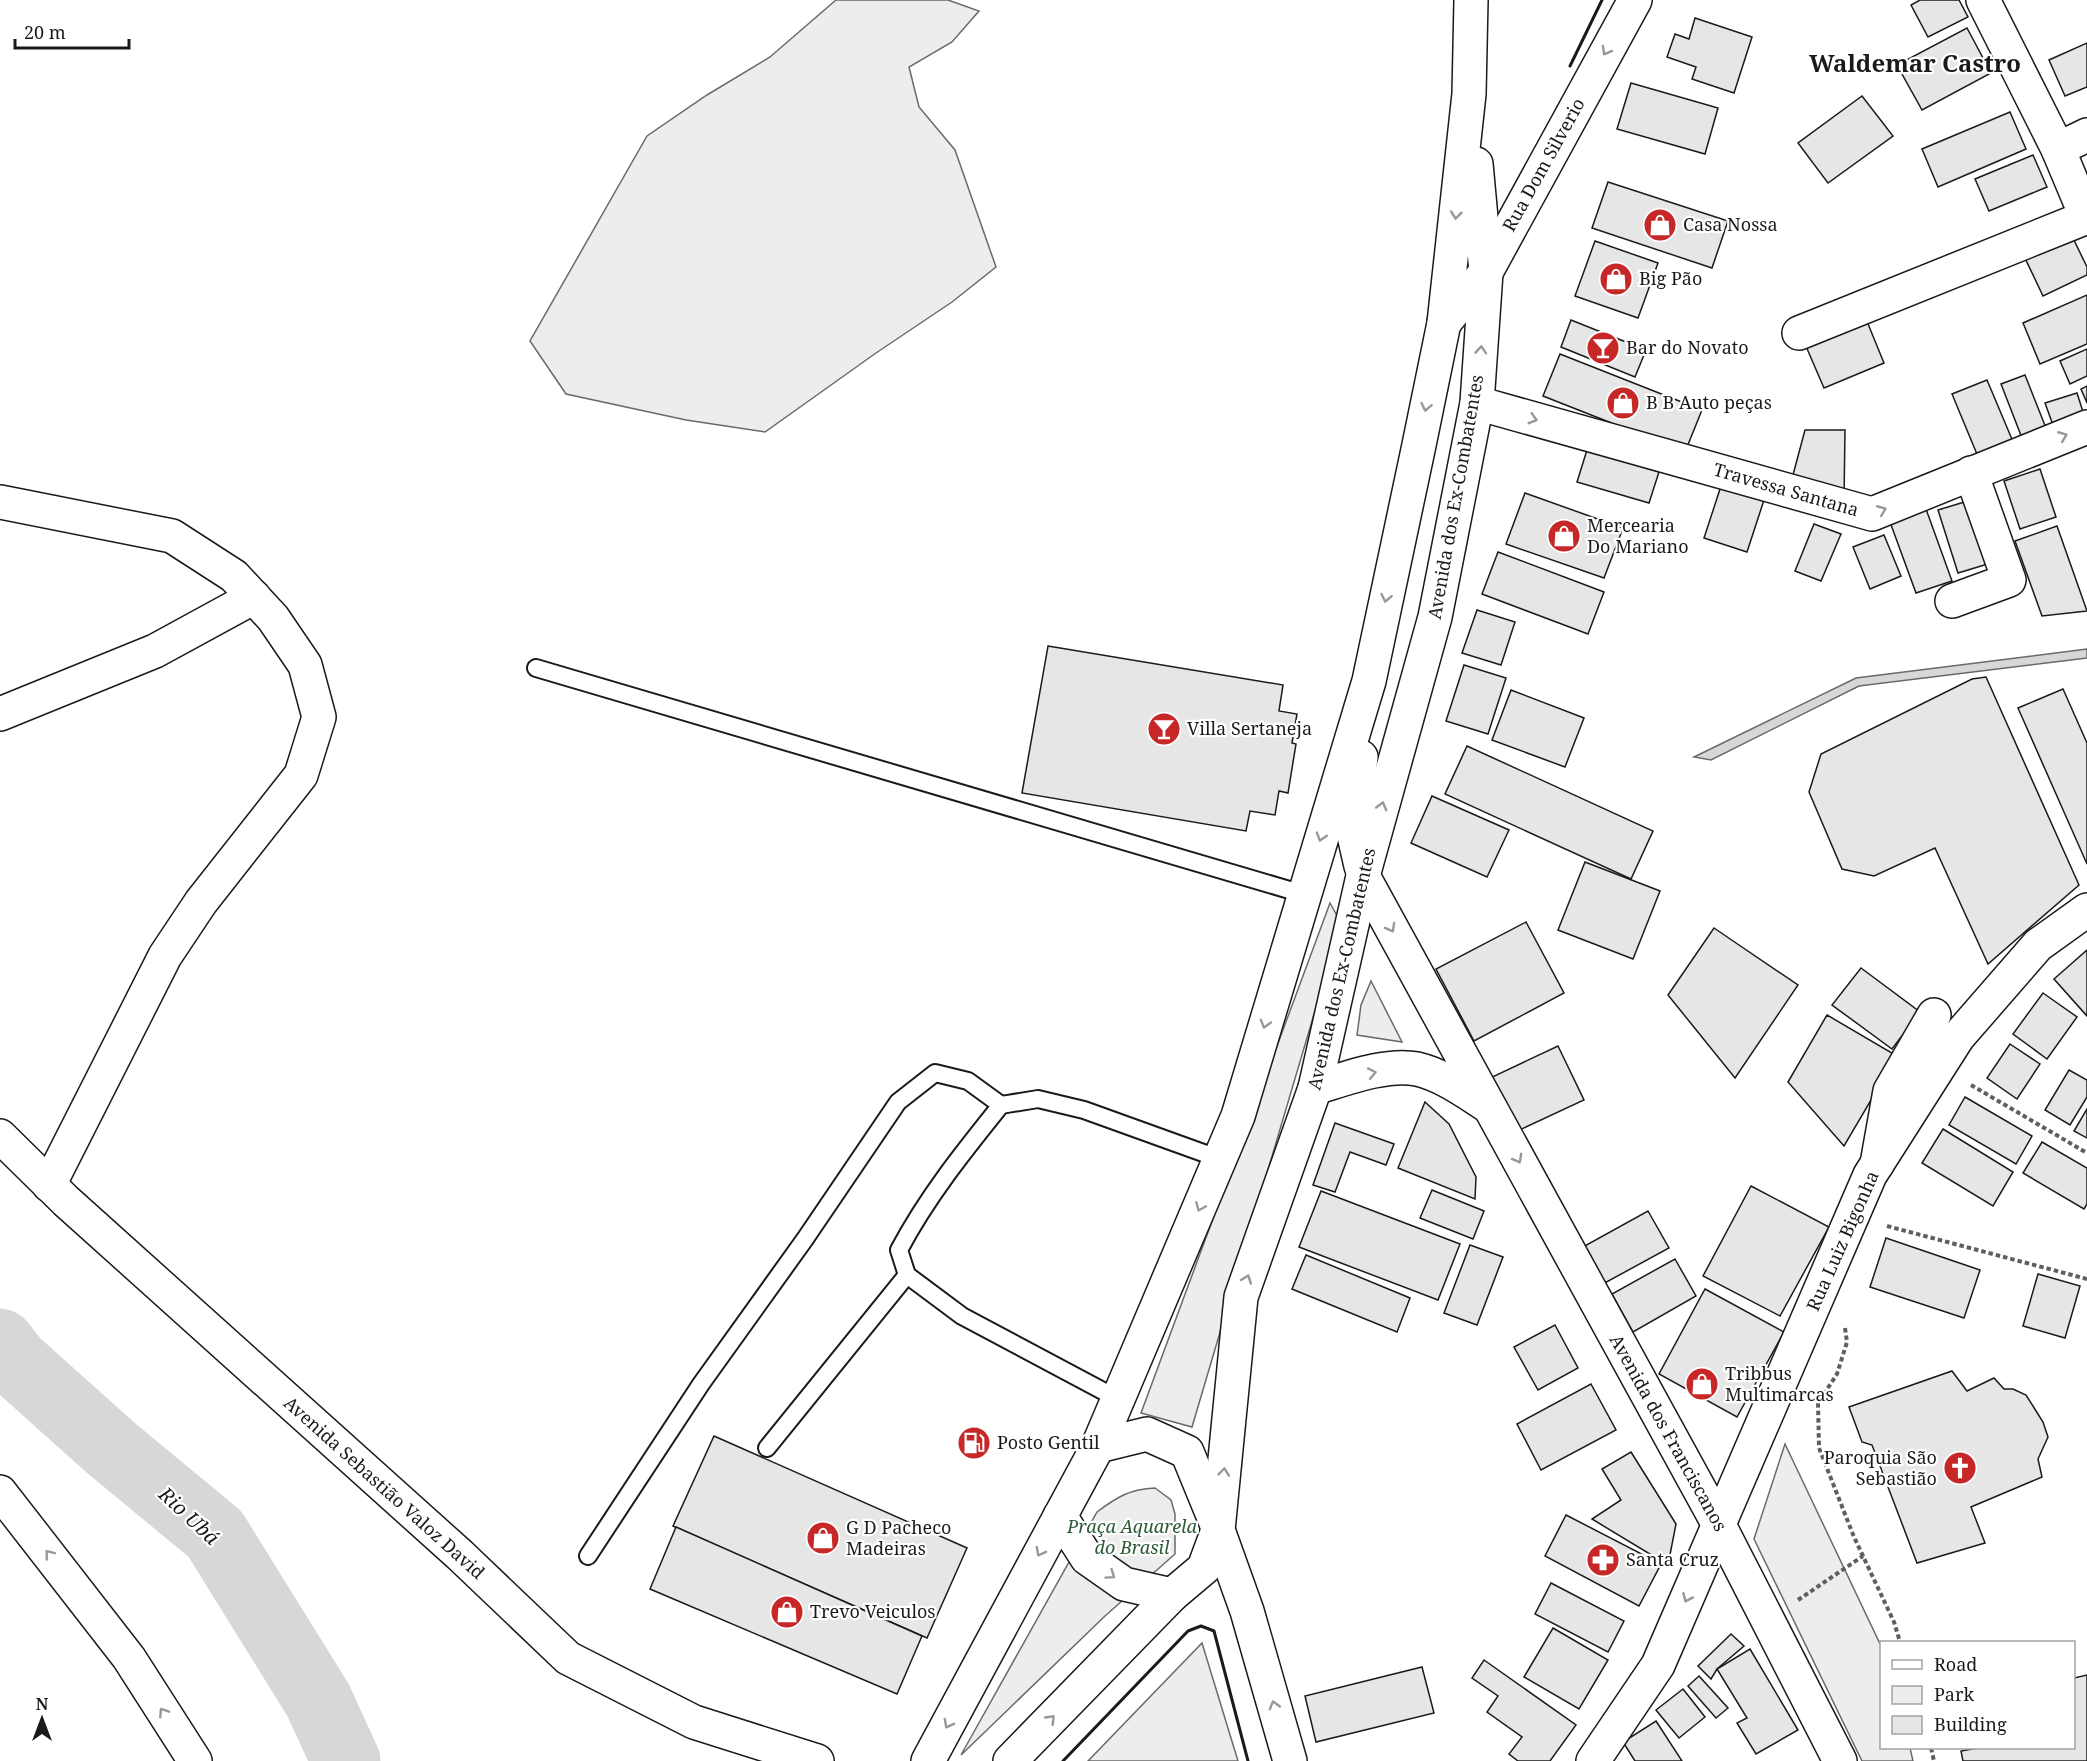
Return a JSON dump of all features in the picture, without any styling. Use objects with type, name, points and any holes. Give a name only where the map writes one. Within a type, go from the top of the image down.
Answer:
[{"type":"main road","name":"Avenida dos Ex-Combatentes","points":[[928,1761],[1098,1446],[1238,1116],[1369,681],[1444,323],[1469,94],[1472,0]]},
{"type":"main road","name":"Rua Dom Silverio","points":[[1444,323],[1485,272],[1635,0]]},
{"type":"main road","points":[[1799,333],[2087,218],[2058,149],[1983,0]]},
{"type":"main road","name":"Avenida dos Ex-Combatentes","points":[[1010,1761],[1172,1595],[1204,1568],[1218,1530],[1241,1297],[1315,1088],[1363,876],[1435,617],[1477,403],[1485,272],[1469,94]]},
{"type":"main road","points":[[2058,149],[2087,135]]},
{"type":"main road","name":"Travessa Santana","points":[[1477,403],[1872,514],[2087,427]]},
{"type":"main road","points":[[1952,601],[2009,580],[1996,537],[1971,473]]},
{"type":"main road","points":[[0,502],[172,536],[234,576],[273,618],[305,665],[319,717],[301,776],[208,892],[165,956],[49,1185]]},
{"type":"main road","points":[[0,714],[155,651],[254,597]]},
{"type":"main road","points":[[1363,876],[1353,831],[1369,681]]},
{"type":"main road","name":"Avenida dos Franciscanos","points":[[1363,876],[1719,1525],[1840,1761]]},
{"type":"main road","name":"Rua Luiz Bigonha","points":[[1593,1761],[1658,1665],[1877,1164],[1958,1037],[2037,945],[2087,910]]},
{"type":"main road","points":[[1877,1164],[1890,1091],[1934,1015]]},
{"type":"main road","name":"Avenida dos Franciscanos","points":[[1315,1088],[1374,1071],[1416,1069],[1451,1083],[1490,1107]]},
{"type":"main road","name":"Avenida Sebastião Valoz David","points":[[0,1136],[49,1185],[460,1554],[568,1658],[694,1722],[817,1761]]},
{"type":"main road","points":[[1098,1446],[1148,1434],[1187,1452],[1247,1611],[1290,1761]]},
{"type":"main road","points":[[0,1492],[129,1658],[195,1761]]},
{"type":"main road","points":[[1060,1516],[1087,1558],[1124,1584],[1172,1595]]},
{"type":"lane","points":[[536,668],[1304,894]]},
{"type":"lane","points":[[588,1556],[701,1384],[805,1239],[898,1102],[935,1073],[968,1081],[1001,1105]]},
{"type":"lane","points":[[1118,1399],[963,1316],[907,1275],[899,1250],[915,1221],[960,1156],[1001,1105],[1038,1099],[1084,1110],[1220,1159]]},
{"type":"lane","points":[[767,1448],[907,1275]]},
{"type":"path","points":[[1940,1066],[2087,1153]]},
{"type":"path","points":[[1852,1217],[2087,1279]]},
{"type":"path","points":[[1844,1320],[1847,1342],[1837,1374],[1818,1403],[1819,1448],[1863,1556],[1894,1622],[1900,1641]]},
{"type":"path","points":[[1768,1621],[1863,1556]]},
{"type":"green space","points":[[836,0],[948,0],[979,11],[952,42],[909,67],[919,107],[955,150],[996,267],[952,302],[765,432],[686,420],[566,394],[530,341],[647,136],[707,95],[770,57]]},
{"type":"green space","points":[[1330,903],[1341,923],[1192,1427],[1141,1413]]},
{"type":"green space","points":[[1371,981],[1402,1042],[1357,1035],[1361,1005]]},
{"type":"green space","points":[[1785,1444],[1880,1644],[1880,1749],[1910,1749],[1913,1761],[1862,1761],[1754,1539]]},
{"type":"green space","name":"Praça Aquarela do Brasil","points":[[1155,1488],[1171,1500],[1175,1514],[1175,1554],[1105,1616],[961,1755],[1097,1512],[1124,1495]]},
{"type":"green space","points":[[1202,1643],[1238,1761],[1088,1761]]},
{"type":"shaded area","points":[[2087,649],[2087,658],[1859,686],[1711,760],[1694,757],[1856,678]]},
{"type":"building","points":[[1920,0],[1959,0],[1968,17],[1928,37],[1911,5]]},
{"type":"building","points":[[1695,18],[1752,37],[1734,93],[1692,79],[1696,67],[1667,57],[1675,34],[1689,39]]},
{"type":"building","points":[[1967,28],[1991,73],[1922,110],[1897,65]]},
{"type":"building","points":[[2087,43],[2087,87],[2065,96],[2049,60]]},
{"type":"building","points":[[1631,83],[1718,108],[1705,154],[1617,129]]},
{"type":"building","points":[[1862,96],[1893,136],[1828,183],[1798,143]]},
{"type":"building","points":[[2010,112],[2026,149],[1938,187],[1922,149]]},
{"type":"building","points":[[2033,155],[2047,187],[1989,211],[1975,179]]},
{"type":"building","name":"Casa Nossa","points":[[1608,182],[1728,221],[1712,268],[1592,228]]},
{"type":"building","points":[[2071,234],[2087,267],[2087,275],[2043,296],[2024,256]]},
{"type":"building","name":"Big Pão","points":[[1595,241],[1658,263],[1638,318],[1575,296]]},
{"type":"building","points":[[2087,295],[2087,344],[2040,364],[2023,323]]},
{"type":"building","points":[[1866,319],[1884,363],[1824,388],[1805,344]]},
{"type":"building","name":"Bar do Novato","points":[[1571,320],[1646,350],[1635,377],[1561,347]]},
{"type":"building","points":[[2087,349],[2087,376],[2070,384],[2060,361]]},
{"type":"building","name":"B B Auto peças","points":[[1560,354],[1702,410],[1685,452],[1543,396]]},
{"type":"building","points":[[2025,375],[2046,428],[2022,438],[2001,384]]},
{"type":"building","points":[[1987,380],[2014,444],[1979,459],[1952,394]]},
{"type":"building","points":[[2087,386],[2087,403],[2081,389]]},
{"type":"building","points":[[2077,393],[2084,415],[2053,425],[2045,403]]},
{"type":"building","points":[[1805,430],[1845,430],[1844,500],[1790,486]]},
{"type":"building","points":[[1587,450],[1659,472],[1649,503],[1577,482]]},
{"type":"building","points":[[2040,469],[2056,517],[2020,529],[2004,481]]},
{"type":"building","points":[[1721,486],[1764,500],[1747,552],[1704,538]]},
{"type":"building","name":"Mercearia Do Mariano","points":[[1525,493],[1623,528],[1604,578],[1506,544]]},
{"type":"building","points":[[1971,500],[1991,563],[1958,573],[1938,510]]},
{"type":"building","points":[[1926,509],[1952,581],[1916,593],[1890,522]]},
{"type":"building","points":[[1814,524],[1841,534],[1821,581],[1795,571]]},
{"type":"building","points":[[2057,526],[2087,611],[2042,616],[2015,541]]},
{"type":"building","points":[[1884,535],[1901,576],[1870,589],[1853,547]]},
{"type":"building","points":[[1498,552],[1604,592],[1588,634],[1482,594]]},
{"type":"building","points":[[1477,610],[1515,622],[1501,665],[1462,653]]},
{"type":"building","name":"Villa Sertaneja","points":[[1048,646],[1283,685],[1279,711],[1297,714],[1292,743],[1296,744],[1288,793],[1279,791],[1275,815],[1250,811],[1246,831],[1022,793]]},
{"type":"building","points":[[1464,665],[1506,678],[1488,734],[1446,721]]},
{"type":"building","points":[[1986,677],[2079,885],[1988,964],[1935,848],[1874,876],[1842,869],[1809,792],[1821,754],[1972,679]]},
{"type":"building","points":[[2063,689],[2087,743],[2087,864],[2018,708]]},
{"type":"building","points":[[1511,690],[1584,718],[1565,767],[1492,740]]},
{"type":"building","points":[[1467,746],[1653,831],[1631,879],[1445,794]]},
{"type":"building","points":[[1432,796],[1509,830],[1487,877],[1411,843]]},
{"type":"building","points":[[1585,862],[1660,891],[1633,959],[1558,930]]},
{"type":"building","points":[[1526,922],[1564,993],[1474,1041],[1436,969]]},
{"type":"building","points":[[1714,928],[1798,985],[1735,1078],[1668,995]]},
{"type":"building","points":[[2087,950],[2087,1016],[2054,979]]},
{"type":"building","points":[[1861,968],[1920,1012],[1892,1049],[1832,1005]]},
{"type":"building","points":[[2043,993],[2077,1017],[2047,1059],[2013,1034]]},
{"type":"building","points":[[1827,1015],[1897,1056],[1844,1146],[1788,1082]]},
{"type":"building","points":[[2010,1044],[2040,1064],[2017,1099],[1987,1078]]},
{"type":"building","points":[[1558,1046],[1584,1100],[1513,1133],[1488,1079]]},
{"type":"building","points":[[2069,1070],[2087,1080],[2087,1097],[2070,1125],[2045,1110]]},
{"type":"building","points":[[1965,1097],[2032,1136],[2016,1164],[1949,1125]]},
{"type":"building","points":[[1425,1102],[1449,1124],[1476,1177],[1475,1199],[1398,1168]]},
{"type":"building","points":[[2087,1109],[2087,1138],[2074,1131]]},
{"type":"building","points":[[1335,1123],[1394,1144],[1386,1165],[1350,1152],[1335,1192],[1313,1185]]},
{"type":"building","points":[[1943,1129],[2013,1172],[1993,1206],[1922,1163]]},
{"type":"building","points":[[2042,1142],[2087,1168],[2087,1204],[2084,1209],[2023,1173]]},
{"type":"building","points":[[1751,1186],[1829,1227],[1780,1316],[1703,1276]]},
{"type":"building","points":[[1432,1190],[1484,1211],[1473,1239],[1420,1218]]},
{"type":"building","points":[[1321,1191],[1460,1244],[1438,1300],[1299,1247]]},
{"type":"building","points":[[1648,1211],[1669,1248],[1601,1285],[1581,1248]]},
{"type":"building","points":[[1886,1238],[1980,1270],[1964,1318],[1870,1287]]},
{"type":"building","points":[[1470,1245],[1503,1257],[1477,1325],[1444,1313]]},
{"type":"building","points":[[1306,1255],[1410,1298],[1397,1332],[1292,1289]]},
{"type":"building","points":[[1675,1259],[1696,1296],[1633,1332],[1612,1294]]},
{"type":"building","points":[[2038,1274],[2080,1286],[2065,1338],[2023,1326]]},
{"type":"building","points":[[1705,1289],[1784,1332],[1737,1417],[1659,1374]]},
{"type":"building","points":[[1555,1325],[1578,1368],[1538,1390],[1514,1347]]},
{"type":"building","name":"Paroquia São Sebastião","points":[[1952,1371],[1967,1391],[1994,1378],[2004,1389],[2013,1389],[2026,1395],[2043,1422],[2048,1437],[2038,1459],[2042,1477],[1971,1507],[1985,1543],[1917,1563],[1872,1445],[1862,1442],[1849,1407]]},
{"type":"building","points":[[1591,1384],[1616,1430],[1541,1470],[1517,1424]]},
{"type":"building","name":"G D Pacheco Madeiras","points":[[714,1436],[967,1548],[927,1638],[673,1526]]},
{"type":"building","points":[[1631,1452],[1676,1524],[1668,1565],[1592,1519],[1621,1500],[1602,1469]]},
{"type":"building","name":"Santa Cruz","points":[[1566,1515],[1661,1564],[1639,1606],[1545,1556]]},
{"type":"building","name":"Trevo Veiculos","points":[[676,1527],[922,1636],[897,1694],[650,1589]]},
{"type":"building","points":[[1551,1583],[1624,1621],[1608,1652],[1535,1614]]},
{"type":"building","points":[[1553,1628],[1608,1660],[1579,1709],[1524,1677]]},
{"type":"building","points":[[1731,1634],[1744,1646],[1717,1669],[1711,1679],[1698,1666]]},
{"type":"building","points":[[1750,1649],[1798,1730],[1756,1754],[1737,1723],[1747,1718],[1717,1669]]},
{"type":"building","points":[[1484,1660],[1576,1725],[1550,1761],[1518,1761],[1509,1754],[1522,1737],[1487,1712],[1498,1696],[1472,1678]]},
{"type":"building","points":[[1422,1667],[1434,1713],[1316,1742],[1305,1696]]},
{"type":"building","points":[[2087,1675],[2087,1761],[1963,1761],[1961,1751],[1972,1749],[2075,1749],[2075,1678]]},
{"type":"building","points":[[1699,1676],[1728,1708],[1716,1718],[1688,1686]]},
{"type":"building","points":[[1683,1689],[1705,1717],[1679,1738],[1656,1710]]},
{"type":"building","points":[[1656,1721],[1682,1761],[1635,1761],[1623,1742]]},
{"type":"waterway","name":"Rio Ubá","points":[[0,1343],[15,1362],[111,1448],[215,1534],[318,1700],[346,1761]]},
{"type":"wall","points":[[1570,66],[1602,0]]},
{"type":"wall","points":[[1063,1761],[1188,1631],[1201,1626],[1214,1631],[1248,1761]]},
{"type":"place","name":"Casa Nossa","points":[[1660,225]]},
{"type":"place","name":"Big Pão","points":[[1616,279]]},
{"type":"place","name":"Bar do Novato","points":[[1603,348]]},
{"type":"place","name":"B B Auto peças","points":[[1623,403]]},
{"type":"place","name":"Mercearia Do Mariano","points":[[1564,536]]},
{"type":"place","name":"Villa Sertaneja","points":[[1164,729]]},
{"type":"place","name":"Tribbus Multimarcas","points":[[1702,1384]]},
{"type":"place","name":"Posto Gentil","points":[[974,1443]]},
{"type":"place","name":"Paroquia São Sebastião","points":[[1960,1468]]},
{"type":"place","name":"G D Pacheco Madeiras","points":[[823,1538]]},
{"type":"place","name":"Santa Cruz","points":[[1603,1560]]},
{"type":"place","name":"Trevo Veiculos","points":[[787,1612]]},
{"type":"district","name":"Waldemar Castro","points":[[1915,64]]}]
